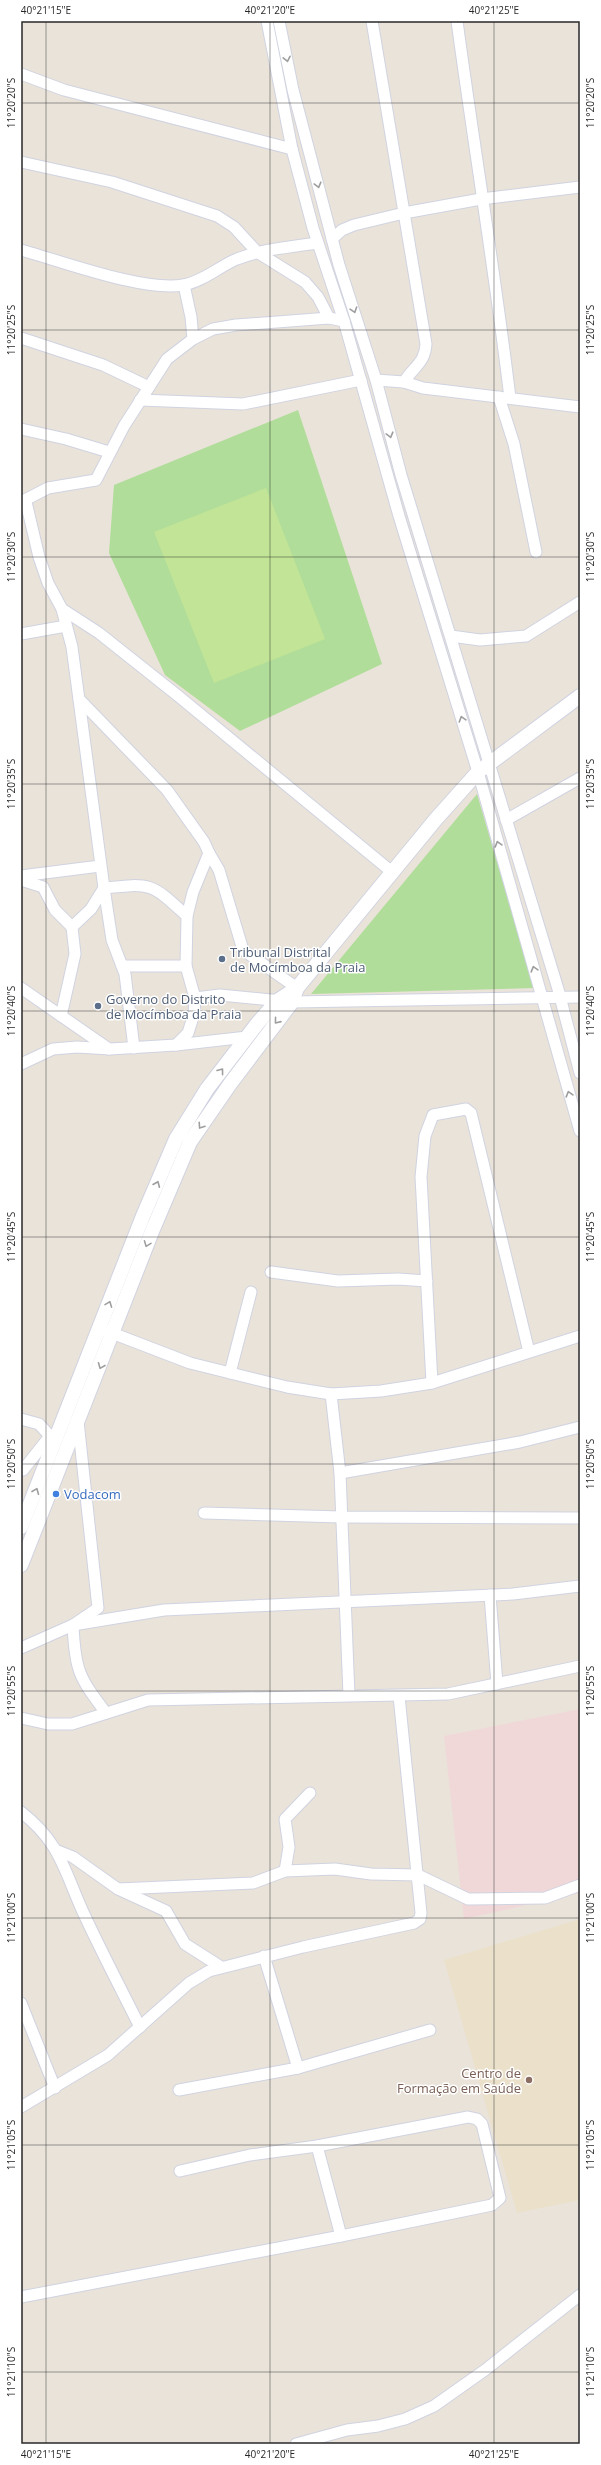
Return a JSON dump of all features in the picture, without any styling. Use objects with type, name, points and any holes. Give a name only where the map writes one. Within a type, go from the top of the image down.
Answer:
[{"type":"street","points":[[266,21],[292,149],[317,243],[344,322],[399,516],[478,772],[580,1131]]},
{"type":"street","points":[[278,21],[293,90],[332,238],[376,380],[401,475],[455,648],[560,998],[580,1073]]},
{"type":"street","points":[[372,21],[426,344],[423,359],[413,369],[404,382]]},
{"type":"street","points":[[457,21],[481,199],[496,281],[510,398]]},
{"type":"street","points":[[21,74],[64,90],[292,149]]},
{"type":"street","points":[[21,162],[112,182],[217,216],[234,227],[258,252],[304,282],[318,298],[329,318]]},
{"type":"street","points":[[332,238],[342,230],[354,225],[404,213],[481,199],[580,187]]},
{"type":"street","points":[[21,250],[133,282],[159,286],[184,285],[227,263],[258,252],[317,243]]},
{"type":"street","points":[[184,285],[191,317],[193,340]]},
{"type":"street","points":[[134,1048],[122,966],[112,940],[100,866],[72,648],[62,609],[48,583],[23,502],[48,488],[96,480],[101,474],[109,452],[140,400],[167,359],[193,340],[214,329],[236,325],[329,318],[344,322]]},
{"type":"street","points":[[21,338],[103,365],[149,387]]},
{"type":"street","points":[[140,400],[243,404],[361,380]]},
{"type":"street","points":[[376,380],[404,382],[423,388],[580,407]]},
{"type":"street","points":[[499,397],[514,444],[536,552]]},
{"type":"street","points":[[21,429],[66,439],[109,452]]},
{"type":"street","points":[[451,636],[480,640],[526,636],[580,602]]},
{"type":"street","points":[[62,609],[99,633],[392,872]]},
{"type":"street","points":[[21,634],[66,626]]},
{"type":"street","points":[[441,653],[455,648]]},
{"type":"street","points":[[21,1527],[143,1216],[176,1139],[207,1089],[246,1038],[277,1001],[297,988],[392,872],[478,772],[580,696]]},
{"type":"street","points":[[79,699],[167,790],[204,842],[219,870],[243,950],[297,988]]},
{"type":"street","points":[[506,820],[580,778]]},
{"type":"street","points":[[176,1045],[188,1033],[194,1014],[195,998],[186,966],[187,916],[193,892],[209,853]]},
{"type":"street","points":[[21,876],[100,866]]},
{"type":"street","points":[[21,880],[43,887],[55,910],[72,927],[75,954],[61,1016]]},
{"type":"street","points":[[104,888],[140,884],[150,886],[164,894],[187,916]]},
{"type":"street","points":[[72,927],[92,909],[104,888]]},
{"type":"street","points":[[122,966],[186,966]]},
{"type":"street","points":[[21,988],[110,1049]]},
{"type":"street","points":[[21,1565],[114,1333],[153,1229],[190,1142],[230,1084],[292,1002],[297,988]]},
{"type":"street","points":[[195,998],[220,994],[292,1002],[580,997]]},
{"type":"street","points":[[21,1064],[53,1049],[77,1047],[110,1049],[134,1048],[246,1038]]},
{"type":"street","points":[[432,1383],[421,1178],[425,1136],[434,1115],[466,1109],[471,1113],[529,1352]]},
{"type":"street","points":[[271,1272],[338,1281],[398,1278],[427,1281]]},
{"type":"street","points":[[230,1373],[250,1292]]},
{"type":"street","points":[[100,1328],[190,1364],[287,1387],[331,1394],[381,1391],[432,1383],[580,1336]]},
{"type":"street","points":[[331,1394],[340,1473],[349,1694]]},
{"type":"street","points":[[21,1420],[39,1424],[50,1436],[23,1470]]},
{"type":"street","points":[[21,1648],[73,1625],[98,1608],[78,1422]]},
{"type":"street","points":[[340,1473],[520,1442],[580,1427]]},
{"type":"street","points":[[204,1513],[341,1517],[580,1518]]},
{"type":"street","points":[[73,1625],[164,1610],[344,1600],[490,1595],[580,1586]]},
{"type":"street","points":[[490,1595],[497,1684]]},
{"type":"street","points":[[73,1625],[74,1658],[82,1681],[106,1713]]},
{"type":"street","points":[[21,1718],[48,1724],[72,1724],[148,1700],[349,1694],[399,1696],[448,1694],[580,1666]]},
{"type":"street","points":[[21,2107],[108,2055],[189,1983],[209,1971],[264,1956],[414,1923],[420,1919],[421,1913],[418,1875],[399,1696]]},
{"type":"street","points":[[284,1871],[289,1847],[285,1819],[310,1792]]},
{"type":"street","points":[[21,1812],[35,1823],[58,1851],[83,1911],[140,2027]]},
{"type":"street","points":[[58,1851],[73,1857],[118,1889],[166,1911],[185,1944],[221,1967]]},
{"type":"street","points":[[118,1889],[253,1883],[284,1871],[334,1869],[371,1874],[418,1875],[468,1899],[545,1898],[580,1885]]},
{"type":"street","points":[[264,1956],[298,2068]]},
{"type":"street","points":[[21,2003],[55,2088]]},
{"type":"street","points":[[179,2090],[298,2068],[430,2030]]},
{"type":"street","points":[[21,2297],[341,2236],[496,2203],[500,2198],[482,2124],[477,2119],[468,2117],[317,2146],[250,2155],[180,2171]]},
{"type":"street","points":[[317,2146],[341,2236]]},
{"type":"street","points":[[296,2444],[347,2430],[378,2426],[405,2419],[434,2406],[485,2370],[580,2295]]},
{"type":"shaded area","points":[[580,1709],[580,1893],[464,1919],[444,1736]]},
{"type":"shaded area","name":"Centro de Formação em Saúde","points":[[580,1919],[580,2200],[517,2213],[444,1960]]},
{"type":"green space","points":[[298,410],[382,664],[240,731],[165,675],[109,553],[114,485]]},
{"type":"green space","points":[[266,488],[325,639],[214,683],[154,532]]},
{"type":"green space","points":[[477,794],[534,988],[311,994]]},
{"type":"place","name":"Tribunal Distrital de Mocímboa da Praia","points":[[222,959]]},
{"type":"place","name":"Governo do Distrito de Mocímboa da Praia","points":[[98,1006]]},
{"type":"place","name":"Vodacom","points":[[56,1494]]},
{"type":"place","name":"Centro de Formação em Saúde","points":[[529,2080]]}]
